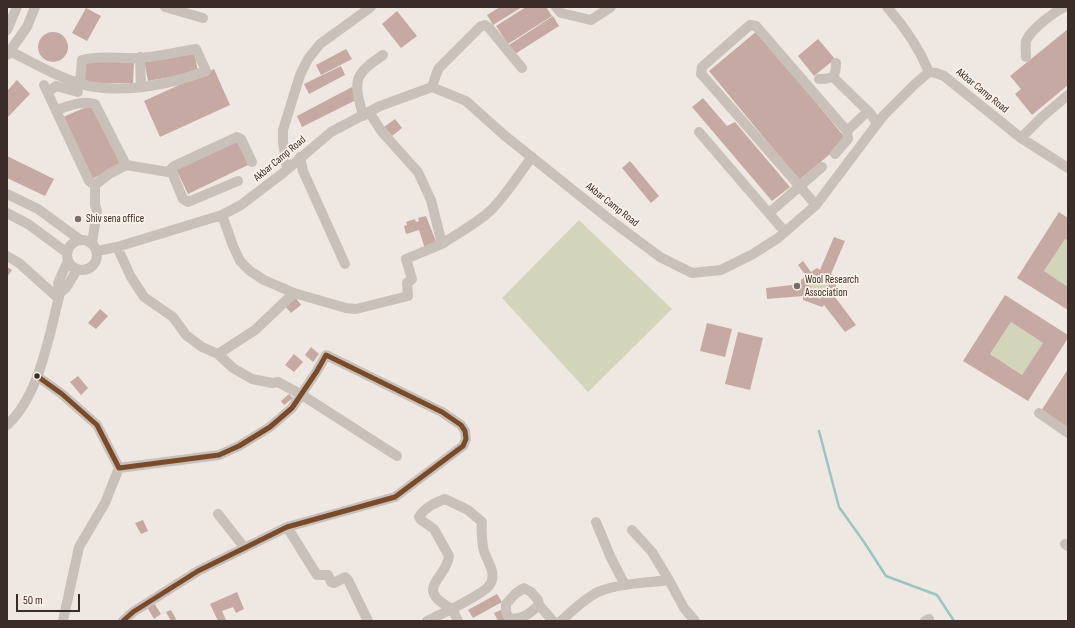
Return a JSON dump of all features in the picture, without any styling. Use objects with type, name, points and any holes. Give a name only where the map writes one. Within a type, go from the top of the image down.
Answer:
[{"type":"street","points":[[7,30],[16,7]]},
{"type":"street","points":[[35,7],[28,27],[8,53],[65,78],[79,87]]},
{"type":"street","points":[[165,7],[203,18]]},
{"type":"street","points":[[287,169],[283,142],[283,130],[300,75],[308,59],[320,44],[371,7]]},
{"type":"street","points":[[556,7],[561,13],[591,20],[611,7]]},
{"type":"street","points":[[887,7],[898,19],[922,55],[930,72]]},
{"type":"street","points":[[1026,57],[1026,41],[1032,32],[1057,11],[1065,7]]},
{"type":"street","points":[[432,86],[440,68],[481,26],[485,25],[522,68]]},
{"type":"street","points":[[816,205],[701,74],[702,67],[750,25],[756,26],[847,131],[848,139],[835,154]]},
{"type":"street","points":[[79,87],[82,60],[90,58],[140,58],[196,49],[206,71],[184,80],[141,87],[131,88],[79,87],[56,86],[46,89],[89,181],[95,186],[96,205],[92,210],[88,243]]},
{"type":"street","points":[[383,55],[366,67],[358,77],[357,93],[366,114],[418,172],[431,200],[442,244]]},
{"type":"street","points":[[140,58],[141,87]]},
{"type":"street","points":[[819,79],[828,79],[833,77],[836,72],[836,63]]},
{"type":"street","name":"Akbar Camp Road","points":[[88,243],[117,247],[222,215],[241,205],[331,132],[380,106],[432,86],[466,101],[532,157],[660,257],[692,273],[720,270],[753,254],[778,238],[816,205],[877,124],[915,84],[930,72],[936,72],[944,76],[1021,138],[1068,168]]},
{"type":"street","points":[[833,77],[868,111],[877,124]]},
{"type":"street","points":[[1021,138],[1042,117],[1068,95]]},
{"type":"street","points":[[56,110],[76,104],[95,104],[126,165]]},
{"type":"street","points":[[847,131],[868,111]]},
{"type":"street","points":[[699,132],[785,232]]},
{"type":"street","points":[[95,186],[109,174],[126,165],[168,172],[174,166],[237,137],[241,139],[252,162]]},
{"type":"street","points":[[300,157],[303,171],[345,264]]},
{"type":"street","points":[[222,215],[240,261],[250,271],[264,280],[294,293],[346,308],[356,309],[408,296],[407,283],[412,279],[406,260],[442,244],[490,211],[532,157]]},
{"type":"street","points":[[769,213],[822,167]]},
{"type":"street","points":[[170,170],[183,199],[188,202],[238,181]]},
{"type":"street","points":[[7,194],[38,209],[88,243],[97,257],[94,263],[90,268],[77,270],[72,266],[67,256],[28,224],[7,213]]},
{"type":"street","points":[[28,224],[38,209]]},
{"type":"street","points":[[7,425],[24,404],[37,376],[59,296],[58,283],[69,246],[73,242],[88,243]]},
{"type":"street","points":[[117,247],[131,277],[144,297],[173,318],[186,335],[202,347],[218,354],[233,368],[252,378],[272,383],[278,382],[302,395],[397,456]]},
{"type":"street","points":[[7,256],[19,263],[59,296]]},
{"type":"street","points":[[59,296],[66,288],[77,270]]},
{"type":"street","points":[[218,354],[255,330],[294,293]]},
{"type":"street","points":[[119,468],[219,455],[239,446],[270,427],[292,408],[302,395],[326,355],[442,412],[460,425],[465,431],[466,439],[463,446],[455,453],[395,497],[287,527],[198,571],[133,612],[123,621]]},
{"type":"street","points":[[37,376],[62,394],[97,425],[119,468],[105,503],[79,547],[63,621]]},
{"type":"street","points":[[1039,413],[1068,433]]},
{"type":"street","points":[[427,621],[452,609],[462,604],[488,587],[493,577],[483,548],[482,522],[468,510],[445,499],[428,506],[419,517],[434,529],[449,556],[447,564],[433,585],[433,591],[438,600],[452,609],[458,621]]},
{"type":"street","points":[[218,514],[244,547]]},
{"type":"street","points":[[596,522],[611,558],[625,585]]},
{"type":"street","points":[[287,527],[317,575],[328,575],[331,582],[334,583],[345,577],[348,580],[368,621]]},
{"type":"street","points":[[632,530],[652,552],[684,608],[695,621]]},
{"type":"street","points":[[561,621],[577,606],[598,592],[625,585],[669,580]]},
{"type":"street","points":[[539,605],[553,621]]},
{"type":"green space","points":[[579,220],[672,309],[588,392],[502,298]]},
{"type":"green space","points":[[1065,239],[1068,241],[1068,287],[1044,271]]},
{"type":"green space","points":[[818,277],[828,281],[829,292],[820,299],[810,294],[809,284]]},
{"type":"green space","points":[[1011,322],[1043,343],[1022,375],[990,354]]},
{"type":"building","points":[[500,7],[522,7],[493,25],[487,15]]},
{"type":"building","points":[[526,7],[546,7],[552,16],[508,44],[496,26]]},
{"type":"building","points":[[86,8],[101,16],[87,41],[72,33]]},
{"type":"building","points":[[397,11],[417,36],[401,48],[382,24]]},
{"type":"building","points":[[553,16],[559,26],[515,54],[509,45]]},
{"type":"building","points":[[1068,29],[1068,85],[1032,115],[1015,94],[1021,89],[1010,76]]},
{"type":"building","points":[[757,31],[847,140],[799,180],[709,71]]},
{"type":"building","points":[[53,32],[64,36],[68,47],[64,58],[53,62],[42,58],[38,47],[42,36]]},
{"type":"building","points":[[818,39],[835,59],[814,76],[798,56]]},
{"type":"building","points":[[346,49],[352,59],[321,75],[316,65]]},
{"type":"building","points":[[194,51],[198,72],[148,81],[144,60]]},
{"type":"building","points":[[83,62],[134,62],[133,83],[83,83]]},
{"type":"building","points":[[341,66],[345,75],[309,94],[304,84]]},
{"type":"building","points":[[214,69],[230,105],[160,137],[144,101]]},
{"type":"building","points":[[17,80],[30,94],[7,118],[7,91]]},
{"type":"building","points":[[352,87],[358,99],[302,127],[297,116]]},
{"type":"building","points":[[703,98],[727,126],[735,122],[790,187],[772,201],[692,107]]},
{"type":"building","points":[[91,105],[122,164],[92,179],[63,117]]},
{"type":"building","points":[[395,119],[402,128],[392,136],[384,127]]},
{"type":"building","points":[[239,139],[250,164],[188,194],[176,169]]},
{"type":"building","points":[[7,156],[54,179],[45,196],[7,178]]},
{"type":"building","points":[[630,161],[659,196],[651,203],[622,168]]},
{"type":"building","points":[[1059,212],[1068,218],[1068,241],[1065,239],[1044,271],[1068,287],[1068,310],[1017,278]]},
{"type":"building","points":[[426,216],[437,244],[425,249],[419,230],[406,234],[404,226],[407,225],[406,222],[415,219],[416,222],[419,221],[418,218]]},
{"type":"building","name":"Wool Research Association","points":[[834,237],[845,241],[831,274],[835,276],[837,295],[835,297],[856,325],[845,332],[824,305],[822,307],[803,300],[803,296],[767,299],[766,288],[801,284],[801,280],[806,276],[798,265],[803,261],[811,272],[817,268],[820,270]],"holes":[[[818,277],[828,281],[829,292],[820,299],[810,294],[809,284]]]},
{"type":"building","points":[[7,267],[12,270],[7,277]]},
{"type":"building","points":[[1005,295],[1068,335],[1068,338],[1028,401],[963,361]],"holes":[[[1011,322],[1043,343],[1022,375],[990,354]]]},
{"type":"building","points":[[296,298],[301,305],[291,313],[285,306]]},
{"type":"building","points":[[100,309],[108,316],[96,329],[88,323]]},
{"type":"building","points":[[707,323],[732,329],[725,357],[700,351]]},
{"type":"building","points":[[738,332],[763,338],[750,390],[725,384]]},
{"type":"building","points":[[311,347],[319,354],[313,362],[305,355]]},
{"type":"building","points":[[294,354],[303,362],[294,372],[285,365]]},
{"type":"building","points":[[1068,369],[1067,405],[1068,428],[1041,411]]},
{"type":"building","points":[[78,376],[88,388],[81,395],[70,382]]},
{"type":"building","points":[[289,394],[293,398],[284,405],[281,401]]},
{"type":"building","points":[[143,520],[148,531],[141,534],[135,523]]},
{"type":"building","points":[[237,592],[244,609],[236,613],[233,607],[222,611],[226,620],[218,621],[210,604]]},
{"type":"building","points":[[497,594],[502,602],[473,618],[468,610]]},
{"type":"building","points":[[154,603],[161,614],[154,619],[147,607]]},
{"type":"building","points":[[171,610],[176,619],[174,621],[171,621],[166,612]]},
{"type":"building","points":[[501,610],[506,621],[498,621],[494,613]]},
{"type":"waterway","points":[[819,431],[839,507],[886,576],[937,595],[954,621]]},
{"type":"transit line","points":[[37,376],[62,394],[97,425],[119,468],[219,455],[239,446],[270,427],[292,408],[326,355],[442,412],[461,425],[465,431],[466,439],[463,446],[395,497],[287,527],[198,571],[133,612],[123,621]]},
{"type":"place","name":"Shiv sena office","points":[[78,219]]},
{"type":"place","name":"Wool Research Association","points":[[797,286]]}]
